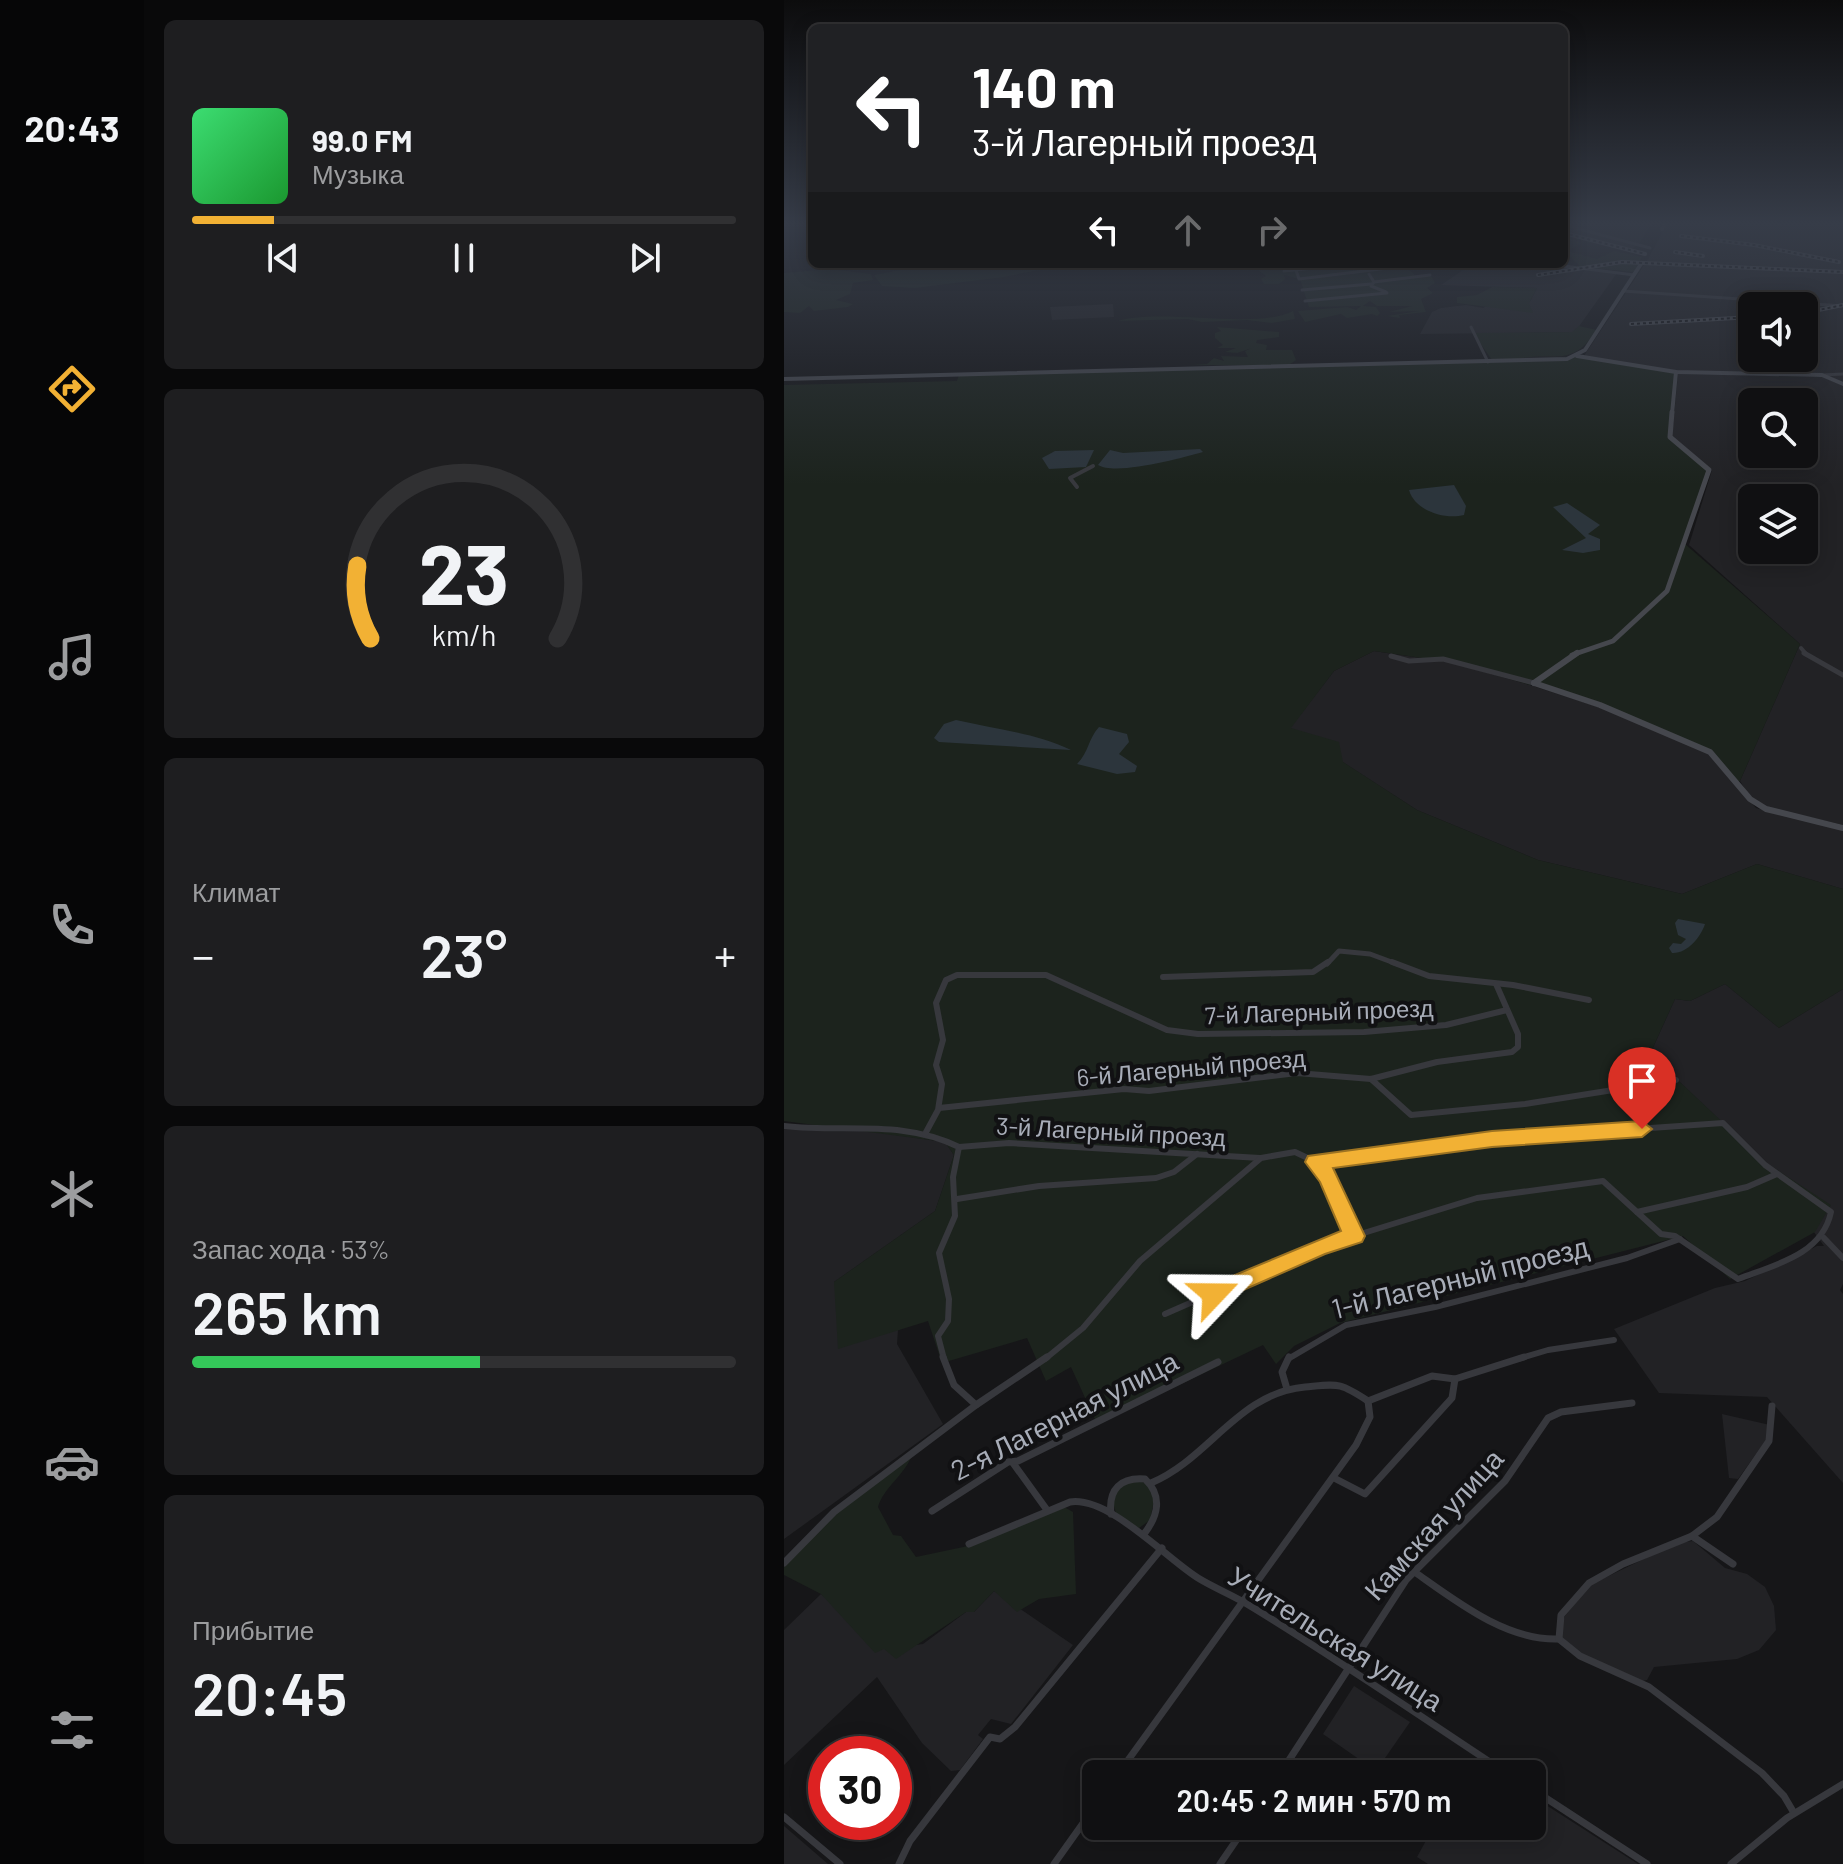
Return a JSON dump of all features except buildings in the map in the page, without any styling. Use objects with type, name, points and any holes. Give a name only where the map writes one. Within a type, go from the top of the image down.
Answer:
[{"type":"street","points":[[1577,356],[1590,344],[1611,311]]},
{"type":"street","points":[[1471,327],[1488,362]]},
{"type":"street","points":[[784,379],[1488,362],[1577,356],[1676,372],[1843,374]]},
{"type":"street","points":[[1534,683],[1574,654],[1613,641],[1667,591],[1709,470],[1670,437],[1676,372]]},
{"type":"street","points":[[1822,375],[1843,384]]},
{"type":"street","points":[[1077,487],[1070,478],[1093,466]]},
{"type":"street","points":[[1801,648],[1843,675]]},
{"type":"street","points":[[1391,656],[1409,661],[1443,659],[1534,683],[1600,705],[1710,752],[1750,799],[1766,809],[1843,828]]},
{"type":"street","points":[[1163,977],[1313,972],[1322,969],[1339,951],[1370,954],[1429,976],[1589,1000]]},
{"type":"street","name":"7-й Лагерный проезд","points":[[939,1108],[942,1084],[936,1065],[943,1040],[936,1018],[936,1003],[952,976],[1046,975],[1167,1030],[1198,1034],[1364,1032],[1446,1025],[1507,1010]]},
{"type":"street","name":"6-й Лагерный проезд","points":[[939,1108],[1124,1089],[1149,1091],[1282,1074],[1371,1079],[1437,1062],[1512,1052],[1518,1047],[1518,1034],[1496,984]]},
{"type":"street","points":[[1371,1079],[1411,1115],[1525,1104],[1676,1080]]},
{"type":"street","points":[[925,1134],[939,1108]]},
{"type":"street","name":"3-й Лагерный проезд","points":[[959,1147],[1009,1143],[1261,1158],[1295,1152],[1316,1162],[1492,1139],[1723,1123],[1778,1174]]},
{"type":"street","points":[[784,1126],[878,1125],[925,1134],[959,1147],[953,1177],[957,1199],[955,1216],[939,1253],[949,1306],[948,1321],[938,1336],[948,1375],[968,1402],[976,1405]]},
{"type":"street","points":[[957,1199],[1039,1186],[1156,1178],[1174,1172],[1197,1154]]},
{"type":"street","points":[[784,1563],[834,1512],[976,1405],[1038,1365],[1083,1328],[1140,1261],[1261,1158]]},
{"type":"street","points":[[1316,1162],[1329,1178],[1352,1238]]},
{"type":"street","points":[[1165,1314],[1318,1247],[1477,1198],[1603,1181],[1661,1234],[1680,1239],[1738,1279],[1787,1259],[1824,1238],[1831,1212],[1778,1174],[1754,1185],[1637,1212]]},
{"type":"street","points":[[1824,1238],[1843,1258]]},
{"type":"street","name":"1-й Лагерный проезд","points":[[1287,1389],[1282,1372],[1290,1355],[1346,1325],[1435,1307],[1627,1258],[1680,1239]]},
{"type":"street","points":[[1368,1401],[1432,1376],[1455,1379],[1548,1350],[1614,1340]]},
{"type":"street","name":"2-я Лагерная улица","points":[[932,1511],[1008,1462],[1013,1463],[1173,1388],[1218,1362]]},
{"type":"street","points":[[1334,1478],[1365,1494],[1452,1398],[1455,1379]]},
{"type":"street","points":[[1151,1483],[1168,1476],[1259,1398],[1287,1389],[1342,1384],[1368,1401]]},
{"type":"street","points":[[1128,1760],[1334,1478],[1367,1428],[1368,1401]]},
{"type":"street","name":"Камская улица","points":[[1289,1760],[1348,1671],[1378,1618],[1434,1550],[1505,1481],[1548,1418],[1561,1412],[1632,1403]]},
{"type":"street","points":[[1559,1639],[1561,1615],[1589,1583],[1623,1564],[1692,1536],[1717,1517],[1769,1441],[1772,1406]]},
{"type":"street","points":[[1013,1463],[1047,1510]]},
{"type":"street","points":[[969,1544],[1047,1510],[1077,1501],[1111,1514],[1122,1524],[1144,1534],[1156,1510],[1157,1494],[1151,1483],[1137,1478],[1115,1486],[1108,1501],[1111,1514]]},
{"type":"street","name":"Учительская улица","points":[[1144,1534],[1196,1577],[1242,1600],[1486,1760]]},
{"type":"street","points":[[1692,1536],[1733,1564]]},
{"type":"street","points":[[899,1864],[910,1841],[990,1737],[1000,1739],[1015,1727],[1162,1548]]},
{"type":"street","points":[[1416,1573],[1515,1634],[1535,1641],[1559,1639],[1580,1656],[1649,1687],[1762,1773],[1784,1796],[1794,1813]]},
{"type":"street","points":[[1731,1864],[1794,1813],[1843,1784]]},
{"type":"street","points":[[1546,1798],[1647,1864]]},
{"type":"street","points":[[784,1817],[840,1864]]},
{"type":"street","points":[[1054,1864],[1082,1825]]},
{"type":"street","points":[[1220,1864],[1236,1840]]},
{"type":"shaded area","points":[[1051,311],[1114,311],[1114,317],[1052,320]]},
{"type":"shaded area","points":[[1293,311],[1295,319],[1272,323],[1188,319],[1118,321],[1158,317],[1257,319]]},
{"type":"shaded area","points":[[1298,311],[1380,313],[1377,316],[1347,318],[1341,314],[1305,322]]},
{"type":"shaded area","points":[[1393,311],[1426,311],[1426,312],[1399,315],[1400,318],[1387,316],[1419,311],[1389,312]]},
{"type":"shaded area","points":[[1434,311],[1590,311],[1575,332],[1420,334]]},
{"type":"shaded area","points":[[1614,311],[1738,311],[1738,372],[1677,371],[1584,356]]},
{"type":"shaded area","points":[[1818,311],[1843,311],[1843,382],[1820,373],[1748,372],[1818,372]]},
{"type":"shaded area","points":[[1579,326],[1597,330],[1587,343],[1569,355],[1515,360],[1577,356],[1676,372],[1670,437],[1709,470],[1685,544],[1800,644],[1740,781],[1736,782],[1717,758],[1600,705],[1534,683],[1530,685],[1449,662],[1374,651],[1334,671],[1291,728],[1339,742],[1343,762],[1417,810],[1538,860],[1682,894],[1757,864],[1843,889],[1843,989],[1779,1028],[1725,984],[1690,1001],[1675,999],[1650,1054],[1765,1162],[1831,1205],[1815,1232],[1730,1279],[1683,1236],[1340,1323],[1294,1346],[1276,1364],[1263,1345],[1097,1424],[1071,1367],[1046,1381],[1027,1338],[942,1363],[928,1321],[838,1349],[834,1282],[935,1211],[954,1155],[945,1142],[784,1121],[784,385],[957,381],[959,375],[1492,360],[1473,333],[1572,332]]},
{"type":"shaded area","points":[[1217,327],[1279,332],[1279,337],[1257,340],[1256,343],[1267,345],[1266,350],[1292,350],[1296,360],[1289,365],[1191,365],[1207,364],[1214,358],[1224,361],[1221,356],[1248,357],[1245,351],[1252,348],[1237,353],[1225,352],[1236,348],[1217,348],[1223,345],[1215,338],[1215,333],[1221,331]]},
{"type":"shaded area","points":[[1678,374],[1823,377],[1843,386],[1843,825],[1766,807],[1748,794],[1740,781],[1800,644],[1689,545],[1712,470],[1672,436]]},
{"type":"shaded area","points":[[1200,449],[1203,452],[1149,465],[1107,468],[1098,465],[1110,450],[1123,453]]},
{"type":"shaded area","points":[[1094,450],[1086,467],[1049,469],[1042,458],[1055,451]]},
{"type":"shaded area","points":[[1454,485],[1466,506],[1464,515],[1448,516],[1432,512],[1417,503],[1409,490]]},
{"type":"shaded area","points":[[1567,503],[1600,525],[1588,534],[1600,539],[1600,550],[1583,553],[1562,550],[1586,538],[1553,507]]},
{"type":"shaded area","points":[[1374,651],[1449,662],[1530,685],[1601,708],[1706,752],[1756,808],[1843,830],[1843,889],[1757,864],[1682,894],[1538,860],[1417,810],[1290,728],[1334,671]]},
{"type":"shaded area","points":[[956,720],[1029,735],[1071,750],[939,742],[934,738],[944,724]]},
{"type":"shaded area","points":[[1099,727],[1127,734],[1129,742],[1119,754],[1137,766],[1135,772],[1117,774],[1077,764]]},
{"type":"shaded area","points":[[1678,919],[1705,924],[1693,944],[1683,951],[1672,953],[1669,948],[1673,943],[1681,944],[1686,939],[1678,935],[1675,923]]},
{"type":"shaded area","points":[[1725,984],[1779,1028],[1843,989],[1843,1284],[1840,1290],[1843,1294],[1843,1483],[1767,1397],[1659,1393],[1614,1329],[1715,1288],[1745,1281],[1817,1246],[1824,1246],[1762,1160],[1650,1054],[1675,999],[1690,1001]]},
{"type":"shaded area","points":[[784,1129],[861,1130],[945,1142],[954,1155],[935,1211],[834,1282],[898,1330],[897,1344],[943,1424],[784,1539]]},
{"type":"shaded area","points":[[1722,1414],[1770,1425],[1766,1440],[1738,1479],[1729,1478]]},
{"type":"shaded area","points":[[912,1455],[878,1507],[893,1535],[901,1536],[916,1557],[968,1546],[1064,1507],[1073,1512],[1076,1594],[1039,1599],[1017,1612],[994,1591],[974,1612],[966,1612],[896,1659],[884,1649],[875,1653],[821,1594],[784,1575],[784,1567],[835,1513]]},
{"type":"shaded area","points":[[1137,1480],[1149,1485],[1154,1500],[1150,1520],[1139,1528],[1117,1516],[1112,1500],[1121,1485]]},
{"type":"shaded area","points":[[1693,1541],[1725,1568],[1747,1574],[1765,1587],[1774,1606],[1776,1630],[1759,1650],[1737,1659],[1654,1667],[1647,1680],[1642,1681],[1581,1654],[1564,1643],[1560,1631],[1565,1616],[1590,1585],[1677,1543]]},
{"type":"shaded area","points":[[994,1591],[1073,1645],[1011,1724],[991,1719],[978,1735],[983,1739],[960,1770],[951,1771],[922,1743],[877,1677],[815,1736],[808,1736],[808,1742],[784,1765],[784,1630],[821,1594],[884,1649],[923,1644],[966,1612],[974,1612]]},
{"type":"shaded area","points":[[1354,1686],[1410,1722],[1384,1760],[1360,1760],[1323,1734]]},
{"type":"shaded area","points":[[1546,1805],[1638,1864],[1428,1864],[1417,1857],[1426,1840],[1546,1840]]},
{"type":"shaded area","points":[[784,1826],[828,1864],[784,1864]]},
{"type":"railway","points":[[1631,324],[1738,318]]},
{"type":"route","points":[[1214,1294],[1318,1247],[1350,1240],[1354,1236],[1354,1229],[1329,1178],[1316,1162],[1492,1139],[1642,1129]]}]
